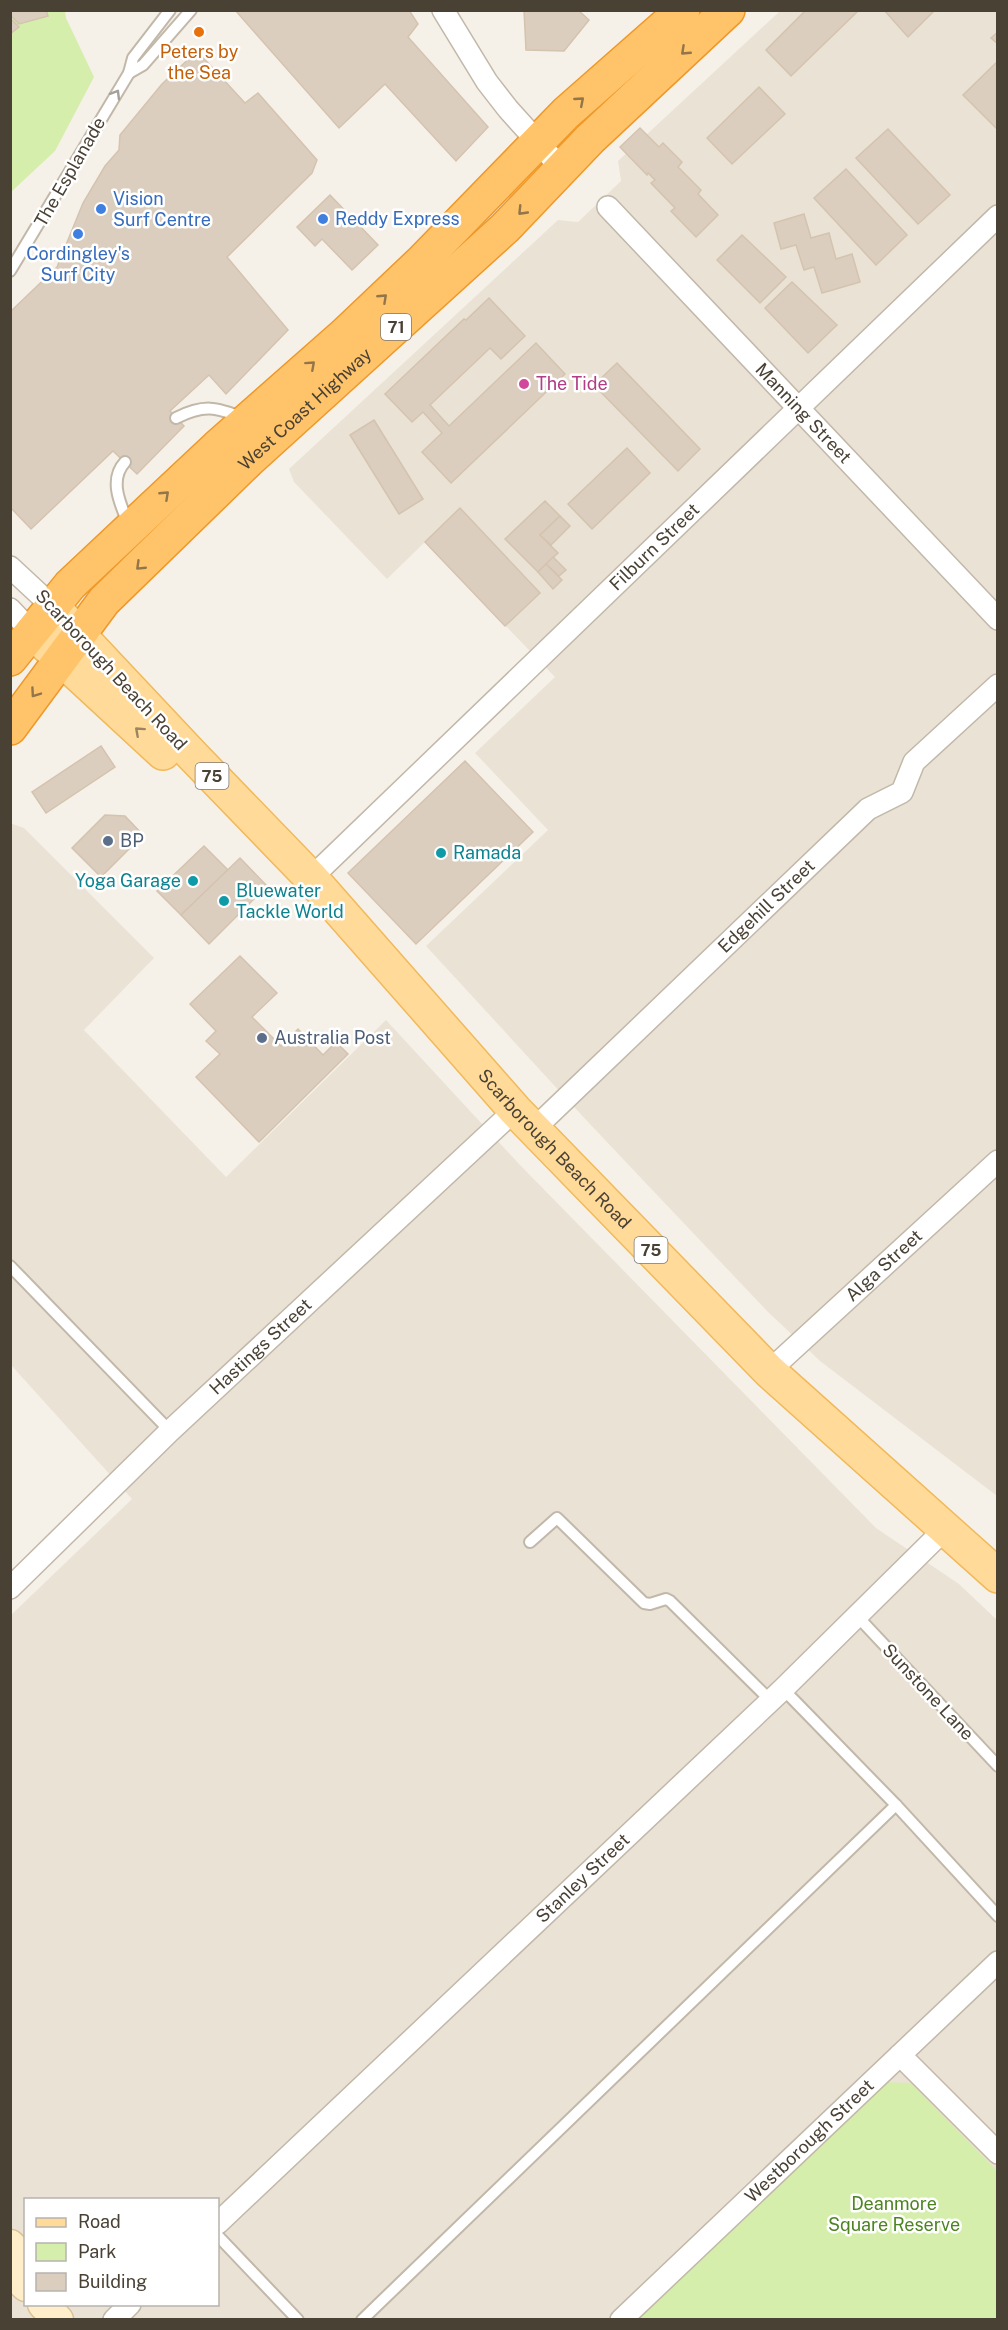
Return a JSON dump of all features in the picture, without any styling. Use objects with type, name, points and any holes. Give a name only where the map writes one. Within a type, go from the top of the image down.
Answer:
[{"type":"highway","name":"West Coast Highway","points":[[10,659],[21,620],[52,606],[70,585],[130,528],[422,261],[537,141],[683,10]]},
{"type":"highway","name":"West Coast Highway","points":[[10,728],[104,601],[248,461],[505,228],[590,139],[728,10]]},
{"type":"main road","name":"Scarborough Beach Road","points":[[52,606],[69,646]]},
{"type":"main road","name":"Scarborough Beach Road","points":[[21,620],[69,646],[311,878],[525,1119],[769,1371],[998,1576]]},
{"type":"street","points":[[443,10],[487,82],[562,169]]},
{"type":"street","name":"Manning Street","points":[[608,207],[998,619]]},
{"type":"street","name":"Filburn Street","points":[[311,878],[998,216]]},
{"type":"street","name":"Scarborough Beach Road","points":[[10,567],[52,606]]},
{"type":"street","name":"Edgehill Street","points":[[525,1119],[868,809],[902,792],[914,762],[998,685]]},
{"type":"street","name":"Hastings Street","points":[[10,1588],[170,1431],[525,1119]]},
{"type":"street","name":"Alga Street","points":[[769,1371],[998,1161]]},
{"type":"street","name":"Stanley Street","points":[[219,2222],[777,1695],[945,1529]]},
{"type":"street","name":"Westborough Street","points":[[621,2319],[998,1962]]},
{"type":"street","points":[[900,2055],[998,2153]]},
{"type":"street","points":[[10,2245],[24,2259]]},
{"type":"street","points":[[10,2271],[24,2284]]},
{"type":"street","points":[[45,2306],[58,2319]]},
{"type":"street","points":[[69,2306],[82,2319]]},
{"type":"street","points":[[114,2319],[128,2306]]},
{"type":"lane","name":"The Esplanade","points":[[10,271],[129,73],[133,58],[170,10]]},
{"type":"lane","name":"The Esplanade","points":[[129,73],[143,65],[190,10]]},
{"type":"lane","points":[[176,418],[203,407],[223,410],[249,420]]},
{"type":"lane","points":[[125,462],[120,467],[117,481],[118,499],[130,528]]},
{"type":"lane","points":[[10,1266],[170,1431]]},
{"type":"lane","points":[[530,1542],[557,1518],[644,1603],[650,1604],[666,1599],[670,1601],[777,1695],[896,1806],[998,1916]]},
{"type":"lane","name":"Sunstone Lane","points":[[858,1617],[998,1766]]},
{"type":"lane","points":[[362,2319],[896,1806]]},
{"type":"lane","points":[[219,2237],[298,2319]]},
{"type":"shaded area","points":[[780,11],[997,11],[997,1496],[820,1361],[767,1311],[587,1121],[426,946],[548,830],[475,753],[555,677],[425,542],[387,579],[294,482],[289,469],[558,220],[578,222],[621,181],[618,161]]},
{"type":"shaded area","points":[[10,823],[24,828],[154,958],[84,1030],[226,1177],[386,1020],[520,1165],[876,1528],[959,1584],[997,1620],[997,2319],[11,2319],[11,1615],[132,1499],[11,1365]]},
{"type":"green space","points":[[11,11],[65,11],[66,18],[94,77],[55,151],[11,192]]},
{"type":"green space","name":"Deanmore Square Reserve","points":[[882,2082],[911,2083],[997,2171],[997,2319],[625,2320]]},
{"type":"building","points":[[10,10],[46,10],[48,16],[19,24],[10,15]]},
{"type":"building","points":[[235,10],[409,10],[418,24],[408,37],[488,127],[456,161],[385,84],[339,128]]},
{"type":"building","points":[[524,10],[578,10],[589,20],[564,51],[526,50]]},
{"type":"building","points":[[806,10],[858,11],[791,76],[766,50]]},
{"type":"building","points":[[884,10],[935,10],[908,37]]},
{"type":"building","points":[[10,18],[19,27],[10,34]]},
{"type":"building","points":[[998,32],[998,44],[991,38]]},
{"type":"building","points":[[197,51],[245,103],[258,93],[317,160],[312,173],[227,257],[288,330],[226,394],[209,375],[170,411],[184,426],[137,474],[113,451],[31,529],[10,507],[10,312],[57,267],[83,203],[105,166],[119,150],[120,135],[162,84]]},
{"type":"building","points":[[998,61],[998,130],[963,95]]},
{"type":"building","points":[[759,87],[785,114],[732,164],[707,138]]},
{"type":"building","points":[[640,128],[659,147],[663,143],[682,162],[678,167],[701,190],[698,194],[718,215],[696,237],[671,211],[675,208],[651,183],[655,180],[648,173],[647,175],[620,147]]},
{"type":"building","points":[[888,129],[950,195],[918,224],[856,158]]},
{"type":"building","points":[[846,169],[907,235],[876,265],[814,198]]},
{"type":"building","points":[[330,195],[378,245],[352,270],[322,239],[315,246],[297,227]]},
{"type":"building","points":[[804,214],[811,238],[829,233],[836,259],[852,254],[860,282],[822,293],[814,267],[804,270],[796,245],[781,249],[774,223]]},
{"type":"building","points":[[742,235],[786,277],[760,303],[717,260]]},
{"type":"building","points":[[792,282],[837,325],[808,353],[765,308]]},
{"type":"building","name":"The Tide","points":[[489,298],[525,336],[501,359],[490,348],[430,405],[449,426],[536,343],[565,374],[451,483],[422,452],[442,433],[423,412],[412,422],[385,394]]},
{"type":"building","points":[[617,363],[700,449],[678,471],[594,385]]},
{"type":"building","points":[[374,420],[423,499],[399,514],[350,435]]},
{"type":"building","points":[[627,448],[650,473],[592,529],[568,504]]},
{"type":"building","points":[[545,501],[560,516],[540,535],[558,553],[538,572],[505,539]]},
{"type":"building","points":[[460,508],[540,593],[505,626],[425,542]]},
{"type":"building","points":[[560,516],[570,526],[551,545],[540,535]]},
{"type":"building","points":[[553,557],[566,570],[559,576],[546,564]]},
{"type":"building","points":[[546,564],[562,580],[553,589],[538,572]]},
{"type":"building","points":[[101,746],[115,767],[46,813],[32,792]]},
{"type":"building","name":"Ramada","points":[[465,761],[533,832],[416,944],[348,873]]},
{"type":"building","name":"BP","points":[[105,815],[125,816],[143,835],[101,877],[72,848]]},
{"type":"building","name":"Yoga Garage","points":[[204,846],[228,870],[181,915],[157,891]]},
{"type":"building","name":"Bluewater Tackle World","points":[[240,858],[267,886],[209,944],[181,915]]},
{"type":"building","points":[[240,956],[277,993],[252,1017],[281,1046],[298,1029],[323,1055],[336,1042],[348,1054],[259,1142],[196,1077],[220,1054],[206,1041],[216,1031],[190,1004]]},
{"type":"place","name":"Peters by the Sea","points":[[199,32]]},
{"type":"place","name":"Vision Surf Centre","points":[[101,209]]},
{"type":"place","name":"Reddy Express","points":[[323,219]]},
{"type":"place","name":"Cordingley's Surf City","points":[[78,234]]},
{"type":"place","name":"The Tide","points":[[524,384]]},
{"type":"place","name":"BP","points":[[108,841]]},
{"type":"place","name":"Ramada","points":[[441,853]]},
{"type":"place","name":"Yoga Garage","points":[[193,881]]},
{"type":"place","name":"Bluewater Tackle World","points":[[224,901]]},
{"type":"place","name":"Australia Post","points":[[262,1038]]}]
